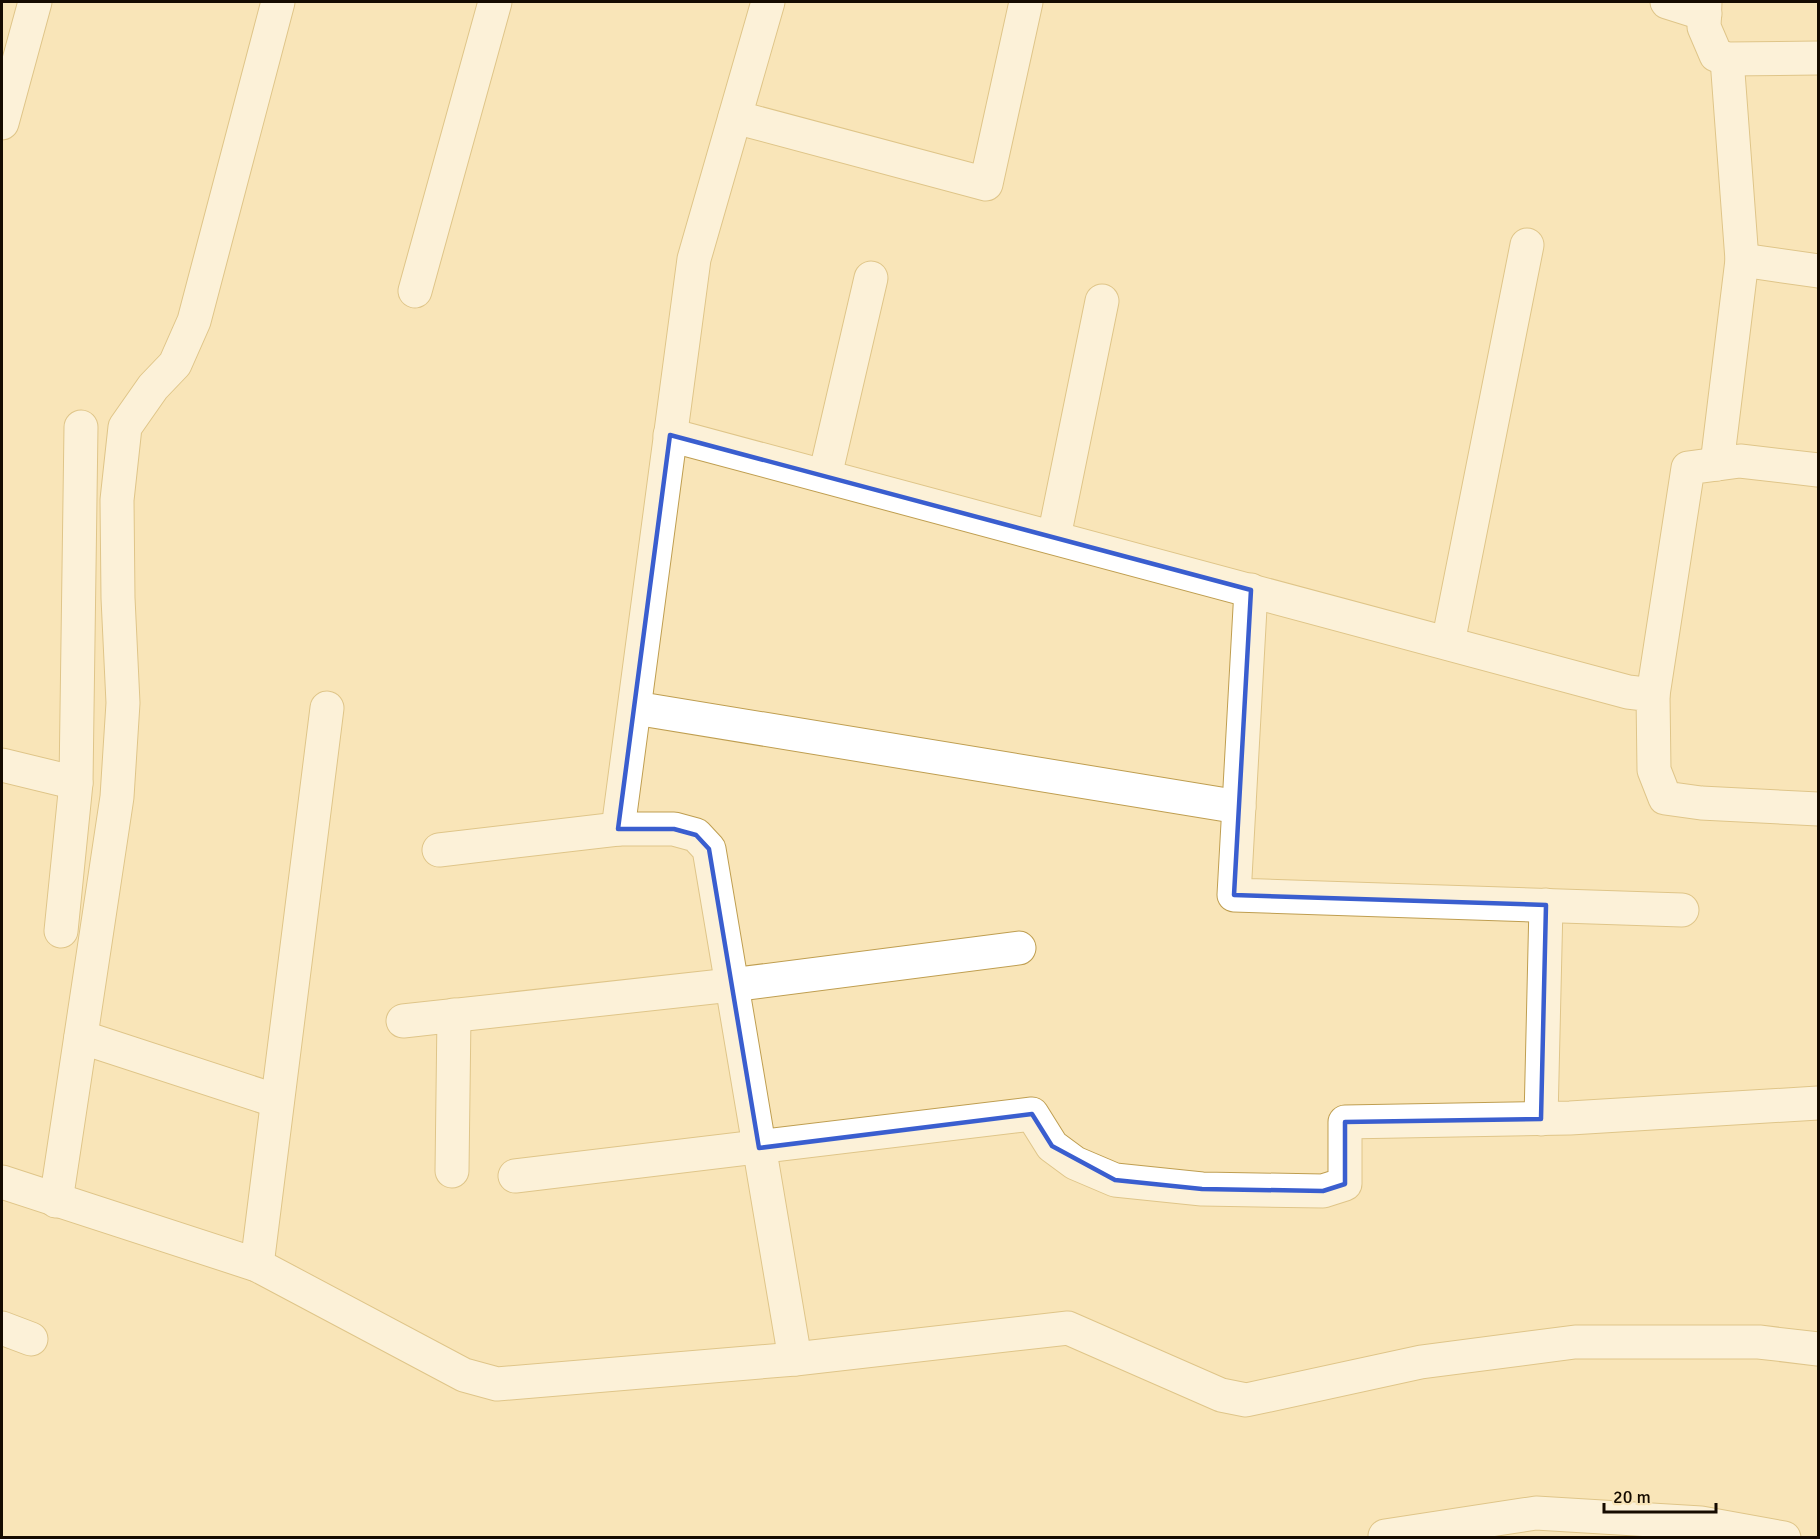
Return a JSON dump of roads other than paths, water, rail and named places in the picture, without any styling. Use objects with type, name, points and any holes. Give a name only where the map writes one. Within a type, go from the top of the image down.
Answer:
[{"type":"street","points":[[2,123],[35,2]]},
{"type":"street","points":[[56,1202],[117,797],[123,703],[117,598],[117,500],[125,427],[153,387],[175,364],[194,321],[278,2]]},
{"type":"street","points":[[414,291],[495,2]]},
{"type":"street","points":[[618,829],[694,259],[768,2]]},
{"type":"street","points":[[735,117],[986,184],[1026,2]]},
{"type":"street","points":[[1667,2],[1705,8],[1704,27],[1716,55],[1727,59],[1818,58]]},
{"type":"street","points":[[1717,464],[1742,260],[1727,59]]},
{"type":"street","points":[[1448,643],[1527,245]]},
{"type":"street","points":[[1742,260],[1818,272]]},
{"type":"street","points":[[825,476],[871,278]]},
{"type":"street","points":[[1054,537],[1102,301]]},
{"type":"street","points":[[61,931],[76,783],[81,427]]},
{"type":"street","points":[[670,435],[1628,692],[1653,696]]},
{"type":"street","points":[[1818,470],[1740,461],[1688,468],[1653,696],[1654,770],[1665,798],[1701,804],[1818,809]]},
{"type":"street","points":[[1251,590],[1233,895],[1682,910]]},
{"type":"street","points":[[257,1265],[327,708]]},
{"type":"street","points":[[634,708],[1239,807]]},
{"type":"street","points":[[2,765],[76,783]]},
{"type":"street","points":[[439,850],[618,829],[674,829],[696,835],[709,849],[795,1359]]},
{"type":"street","points":[[1540,1119],[1546,905]]},
{"type":"street","points":[[403,1021],[731,985],[1019,948]]},
{"type":"street","points":[[452,1171],[454,1016]]},
{"type":"street","points":[[81,1037],[278,1101]]},
{"type":"street","points":[[515,1176],[1032,1114],[1052,1146],[1075,1163],[1115,1180],[1202,1189],[1323,1191],[1345,1184],[1345,1122],[1540,1119],[1818,1103]]},
{"type":"street","points":[[2,1182],[56,1202],[257,1265],[464,1375],[497,1384],[795,1359],[1068,1328],[1221,1395],[1246,1400],[1421,1362],[1575,1342],[1759,1342],[1818,1349]]},
{"type":"street","points":[[1385,1536],[1536,1513],[1701,1523],[1784,1538]]}]
